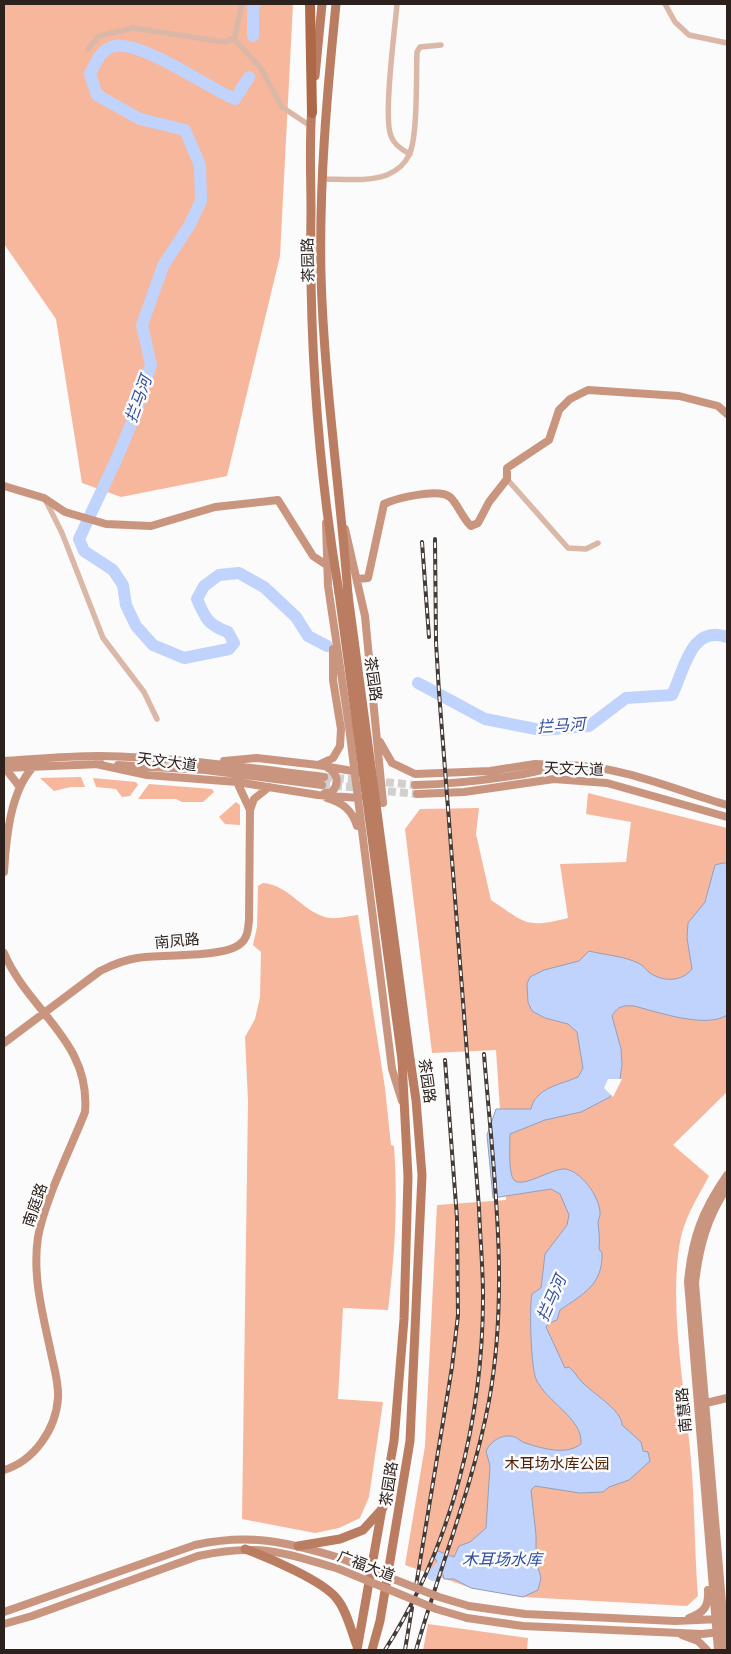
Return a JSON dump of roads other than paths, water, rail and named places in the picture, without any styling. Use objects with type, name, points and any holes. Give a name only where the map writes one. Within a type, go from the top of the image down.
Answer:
[{"type":"highway","points":[[310,4],[312,113]]},
{"type":"main road","name":"茶园路","points":[[322,4],[312,113],[310,285],[316,426],[326,514],[344,594],[406,1059],[416,1100],[422,1175],[410,1441],[374,1650]]},
{"type":"main road","name":"茶园路","points":[[336,4],[325,112],[321,276],[336,480],[342,515],[344,594]]},
{"type":"main road","name":"茶园路","points":[[357,1648],[394,1441],[404,1319],[408,1177],[403,1103],[406,1059]]},
{"type":"main road","points":[[298,1546],[340,1539],[363,1530],[383,1507]]},
{"type":"main road","points":[[245,1549],[271,1558],[328,1590],[338,1599],[357,1648]]},
{"type":"street","points":[[234,39],[242,4]]},
{"type":"street","points":[[397,4],[388,115],[390,135],[398,148],[410,154]]},
{"type":"street","points":[[665,4],[675,22],[689,35],[727,43]]},
{"type":"street","points":[[88,49],[99,36],[133,28],[224,42],[234,39]]},
{"type":"street","points":[[234,39],[260,67],[282,107],[312,127]]},
{"type":"street","points":[[322,179],[368,178],[386,175],[400,168],[410,154],[414,134],[417,52],[420,47],[426,44],[441,45]]},
{"type":"street","points":[[358,579],[368,578],[384,504],[395,499],[438,493],[450,497],[464,520],[471,526],[478,523],[488,502],[507,479],[507,468],[549,440],[559,410],[570,399],[588,390],[680,396],[718,406],[727,414]]},
{"type":"street","points":[[507,479],[568,548],[586,549],[598,544]]},
{"type":"street","points":[[4,486],[44,498],[65,512],[106,524],[151,526],[215,507],[278,500],[313,556],[325,564]]},
{"type":"street","points":[[44,498],[62,533],[103,638],[144,692],[156,719]]},
{"type":"street","name":"茶园路","points":[[326,514],[325,564],[349,726],[356,797],[392,1069],[403,1103]]},
{"type":"street","name":"茶园路","points":[[342,515],[365,616],[383,803]]},
{"type":"street","points":[[318,765],[333,758],[341,739],[333,680],[333,621]]},
{"type":"street","points":[[349,726],[356,740],[362,742],[372,737],[376,725]]},
{"type":"street","name":"天文大道","points":[[376,725],[386,756],[400,769],[415,774],[490,771],[534,764],[567,765],[610,770],[642,777],[686,794],[727,805]]},
{"type":"street","name":"天文大道","points":[[98,756],[208,762],[323,781],[205,770],[96,764],[33,767],[4,766],[98,756]]},
{"type":"street","name":"天文大道","points":[[208,762],[257,758],[380,775]]},
{"type":"street","name":"天文大道","points":[[96,764],[147,775],[236,782],[318,794],[356,797],[383,803]]},
{"type":"street","points":[[318,765],[330,769],[335,774],[337,781],[332,792],[318,794]]},
{"type":"street","name":"天文大道","points":[[415,785],[464,784],[567,765]]},
{"type":"street","points":[[4,766],[19,786]]},
{"type":"street","points":[[4,872],[19,786],[33,767]]},
{"type":"street","name":"天文大道","points":[[416,794],[464,792],[554,778],[607,782],[727,816]]},
{"type":"street","points":[[236,782],[250,810]]},
{"type":"street","points":[[250,810],[254,799],[269,787]]},
{"type":"street","points":[[318,794],[340,802],[350,811],[363,843]]},
{"type":"street","name":"南凤路","points":[[4,1043],[100,971],[119,962],[138,958],[225,951],[239,945],[247,935],[249,920],[250,810]]},
{"type":"street","name":"南庭路","points":[[4,953],[12,972],[76,1056],[84,1075],[87,1094],[85,1112],[42,1220],[36,1253],[39,1294],[56,1377],[58,1398],[54,1418],[44,1439],[28,1456],[4,1470]]},
{"type":"street","name":"南慧路","points":[[726,1650],[718,1555],[688,1282],[691,1250],[701,1221],[713,1196],[727,1175]]},
{"type":"street","name":"南慧路","points":[[722,1619],[707,1523],[695,1282],[698,1252],[708,1222],[727,1188]]},
{"type":"street","points":[[701,1404],[727,1398]]},
{"type":"street","points":[[675,1621],[700,1614],[706,1608],[708,1597],[706,1567],[707,1523]]},
{"type":"street","name":"广福大道","points":[[4,1612],[195,1545],[224,1539],[252,1539],[298,1546],[340,1558],[439,1597],[470,1606],[525,1614],[675,1621],[722,1619]]},
{"type":"street","name":"广福大道","points":[[4,1624],[32,1616],[198,1556],[225,1550],[264,1549],[298,1556],[339,1569],[436,1609],[466,1618],[523,1626],[678,1633],[723,1632]]},
{"type":"street","points":[[718,1555],[727,1595]]},
{"type":"street","name":"南慧路","points":[[718,1650],[723,1632]]},
{"type":"street","points":[[678,1633],[698,1642],[707,1650]]},
{"type":"water","name":"木耳场水库","points":[[727,863],[727,1015],[718,1019],[695,1020],[634,1006],[619,1008],[612,1016],[621,1049],[622,1065],[620,1079],[610,1097],[581,1112],[545,1120],[510,1134],[510,1165],[514,1180],[524,1182],[565,1169],[583,1179],[593,1192],[599,1206],[599,1249],[602,1253],[599,1273],[590,1288],[560,1310],[557,1320],[549,1323],[546,1327],[565,1368],[569,1367],[580,1380],[612,1408],[621,1419],[622,1425],[641,1442],[643,1451],[648,1452],[650,1461],[629,1480],[609,1487],[603,1492],[580,1493],[535,1486],[531,1490],[536,1535],[536,1560],[541,1578],[538,1590],[523,1597],[471,1588],[454,1579],[444,1579],[441,1567],[433,1556],[438,1551],[454,1557],[459,1546],[470,1542],[486,1528],[490,1466],[486,1451],[491,1444],[501,1437],[510,1436],[525,1443],[553,1450],[568,1450],[581,1444],[580,1435],[571,1418],[548,1396],[536,1379],[531,1337],[532,1294],[541,1288],[545,1254],[567,1225],[569,1215],[560,1194],[551,1189],[493,1198],[487,1135],[496,1109],[531,1109],[543,1091],[578,1077],[583,1068],[577,1032],[568,1024],[545,1018],[532,1011],[528,1002],[527,984],[530,977],[544,970],[579,961],[589,951],[632,961],[661,978],[678,978],[688,973],[692,969],[687,938],[688,923],[705,902],[715,865]]},
{"type":"waterway","name":"拦马河","points":[[253,36],[253,7],[255,4]]},
{"type":"waterway","name":"拦马河","points":[[249,77],[235,99],[159,58],[128,47],[115,46],[102,53],[90,74],[97,95],[140,119],[185,130],[200,165],[201,201],[189,226],[163,266],[142,325],[151,365],[134,417],[79,539],[84,551],[113,570],[123,585],[126,605],[136,626],[153,645],[184,658],[229,649],[234,643],[228,632],[216,627],[208,620],[197,599],[204,586],[219,575],[239,573],[264,587],[296,617],[308,636],[327,646]]},
{"type":"waterway","name":"拦马河","points":[[418,683],[485,719],[541,730],[589,726],[626,698],[672,695],[690,652],[697,644],[704,637],[715,635],[727,637]]},
{"type":"waterway","name":"拦马河","points":[[433,1575],[441,1567],[456,1564]]},
{"type":"tunnel","points":[[324,777],[360,780]]},
{"type":"tunnel","points":[[374,781],[415,785]]},
{"type":"tunnel","points":[[322,785],[363,788]]},
{"type":"tunnel","points":[[376,790],[417,794]]},
{"type":"railway","points":[[385,1650],[429,1568],[459,1480],[470,1434],[482,1342],[483,1285],[479,1208],[436,642],[435,539]]},
{"type":"railway","points":[[422,542],[429,637]]},
{"type":"railway","points":[[416,1650],[474,1464],[489,1401],[495,1358],[499,1271],[498,1228],[484,1054]]},
{"type":"railway","points":[[416,1586],[452,1367],[458,1315],[457,1218],[445,1060]]},
{"type":"railway","points":[[405,1650],[412,1608]]},
{"type":"park label","name":"木耳场水库公园","points":[[557,1464]]}]
